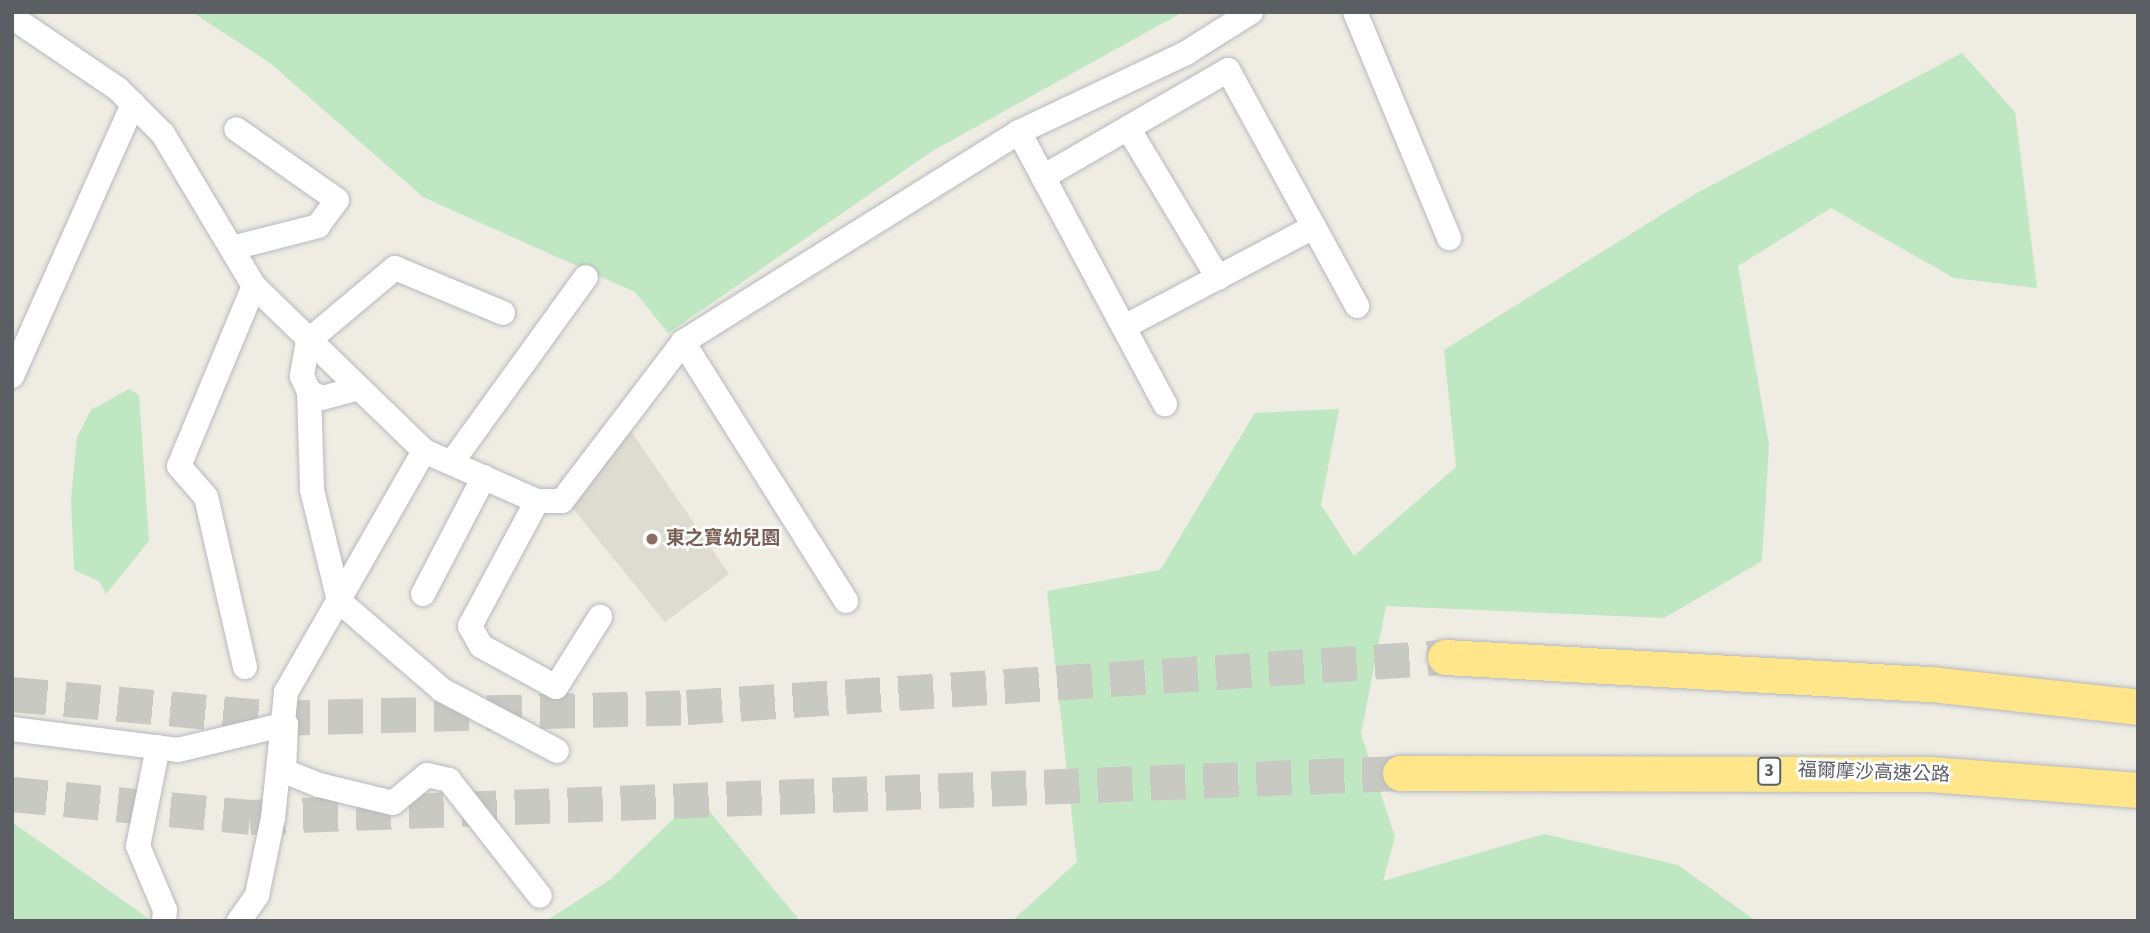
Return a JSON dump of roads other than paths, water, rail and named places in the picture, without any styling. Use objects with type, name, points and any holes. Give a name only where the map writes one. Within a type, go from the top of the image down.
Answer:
[{"type":"highway","points":[[1445,657],[1931,684],[2138,707]]},
{"type":"highway","name":"福爾摩沙高速公路","points":[[1400,773],[1917,773],[2138,790]]},
{"type":"street","points":[[12,17],[133,104],[163,134],[254,286],[355,389],[424,451],[537,501],[562,501],[683,342],[1019,132],[1185,53],[1251,12]]},
{"type":"street","points":[[1355,12],[1449,238]]},
{"type":"street","points":[[1043,177],[1228,69],[1357,306]]},
{"type":"street","points":[[12,376],[133,104]]},
{"type":"street","points":[[1128,128],[1218,278]]},
{"type":"street","points":[[232,248],[318,226],[337,200],[236,129]]},
{"type":"street","points":[[1019,132],[1165,404]]},
{"type":"street","points":[[1124,327],[1314,227]]},
{"type":"street","points":[[503,313],[395,268],[308,341],[302,376],[309,393],[312,490],[339,601],[442,690],[557,751]]},
{"type":"street","points":[[452,462],[586,277]]},
{"type":"street","points":[[245,667],[206,497],[178,467],[254,286]]},
{"type":"street","points":[[683,342],[846,601]]},
{"type":"street","points":[[309,393],[322,398],[355,389]]},
{"type":"street","points":[[424,451],[286,692],[284,771],[319,785],[393,803],[427,775],[449,780],[540,896]]},
{"type":"street","points":[[423,594],[484,477]]},
{"type":"street","points":[[537,501],[470,626],[475,636],[481,646],[556,687],[600,617]]},
{"type":"street","points":[[12,729],[158,747],[210,746],[286,724]]},
{"type":"street","points":[[239,921],[257,895],[286,724]]},
{"type":"street","points":[[158,747],[138,846],[165,909],[163,921]]},
{"type":"tunnel","points":[[12,694],[275,718],[687,707],[1445,657]]},
{"type":"tunnel","points":[[12,794],[250,817],[1400,773]]},
{"type":"place","name":"東之寶幼兒園","points":[[652,539]]}]
